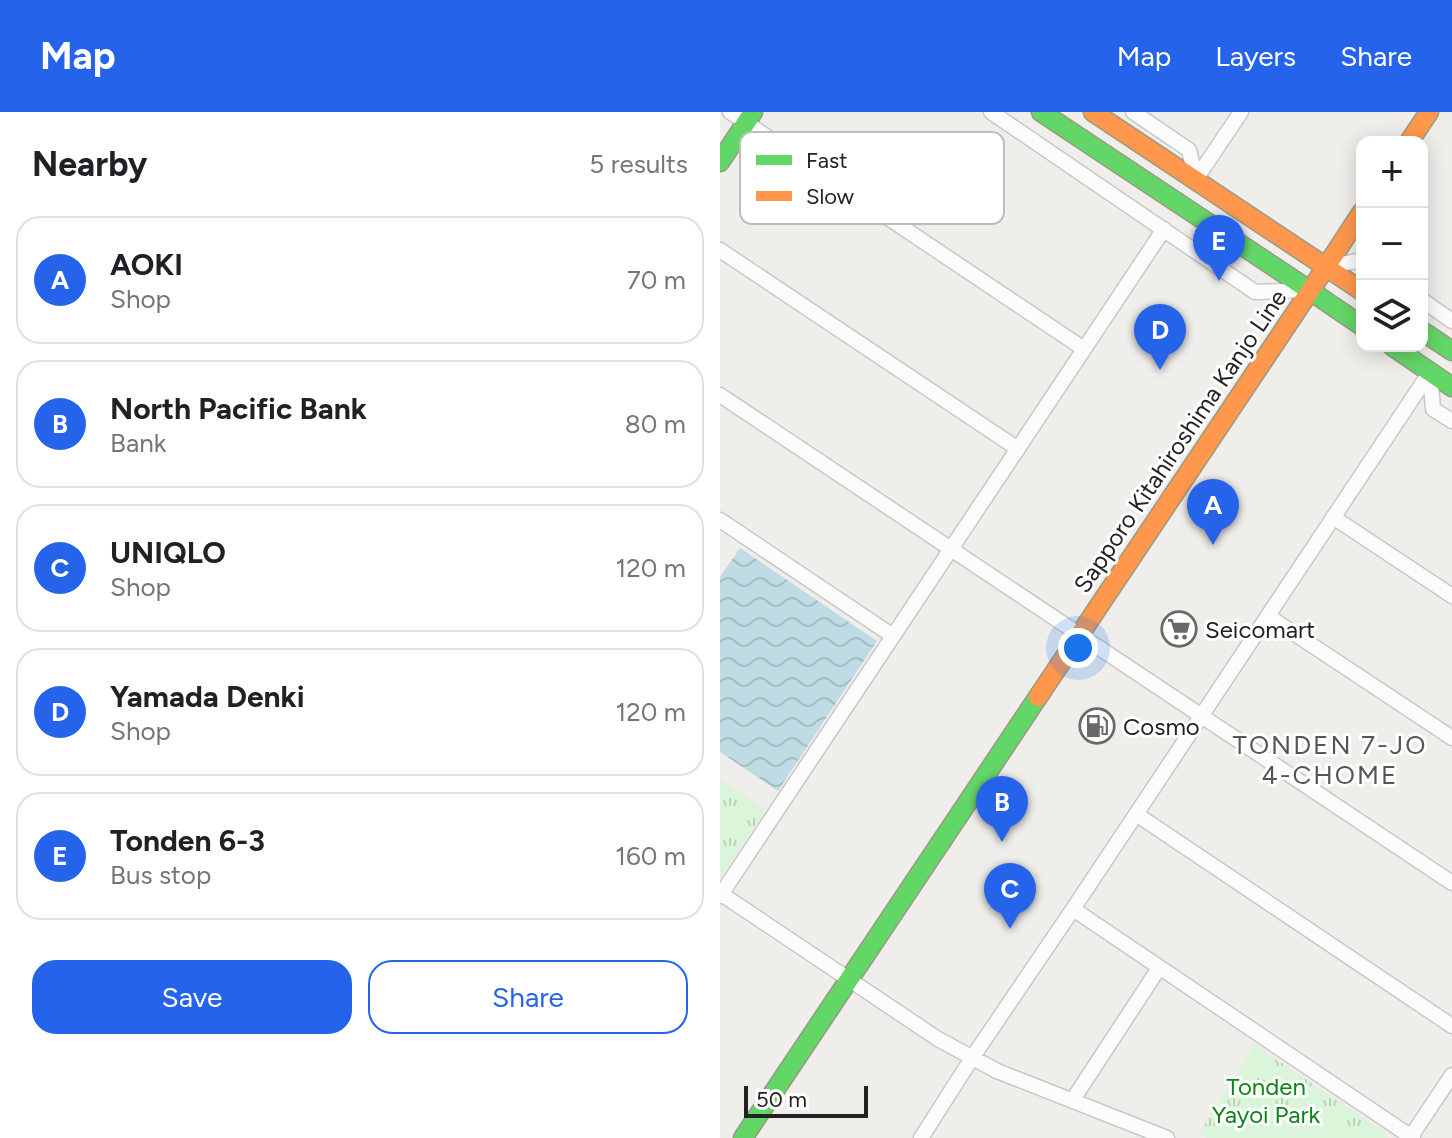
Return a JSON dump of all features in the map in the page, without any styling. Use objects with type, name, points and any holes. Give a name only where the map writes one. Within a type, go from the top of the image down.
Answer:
[{"type":"main road","points":[[1041,112],[1309,290]]},
{"type":"main road","points":[[1093,112],[1356,287]]},
{"type":"main road","points":[[1413,136],[1429,112]]},
{"type":"main road","points":[[720,162],[750,117]]},
{"type":"main road","name":"Sapporo Kitahiroshima Kanjo Line","points":[[743,1138],[1356,221]]},
{"type":"main road","name":"Sapporo Kitahiroshima Kanjo Line","points":[[1309,290],[1356,322]]},
{"type":"main road","points":[[1428,335],[1452,351]]},
{"type":"main road","points":[[1401,352],[1452,387]]},
{"type":"street","points":[[730,112],[750,117],[772,132]]},
{"type":"street","points":[[991,112],[1255,292],[1309,290]]},
{"type":"street","points":[[1133,112],[1189,150],[1196,179]]},
{"type":"street","points":[[1196,179],[1241,112]]},
{"type":"street","points":[[904,224],[1084,349]]},
{"type":"street","points":[[1164,229],[720,894],[972,1058],[1167,1138]]},
{"type":"street","points":[[720,250],[1018,449]]},
{"type":"street","points":[[1326,267],[1356,261]]},
{"type":"street","points":[[1428,304],[1452,321]]},
{"type":"street","points":[[1430,372],[1433,409],[1452,421]]},
{"type":"street","points":[[921,1138],[1430,372]]},
{"type":"street","points":[[720,395],[1452,883]]},
{"type":"street","points":[[1333,517],[1452,596]]},
{"type":"street","points":[[722,527],[893,636]]},
{"type":"street","points":[[1268,616],[1452,738]]},
{"type":"street","points":[[1136,814],[1452,1026]]},
{"type":"street","points":[[1073,909],[1411,1138],[1452,1075]]},
{"type":"street","points":[[1072,1101],[1159,968]]},
{"type":"green space","points":[[720,779],[766,810],[720,878]]},
{"type":"green space","name":"Tonden Yayoi Park","points":[[1255,1045],[1385,1132],[1386,1138],[1208,1138],[1199,1133]]},
{"type":"water","points":[[740,548],[877,641],[778,791],[720,752],[720,577]]},
{"type":"traffic: fast","points":[[720,162],[753,112]]},
{"type":"traffic: fast","points":[[1041,112],[1309,290]]},
{"type":"traffic: fast","points":[[1309,290],[1356,322]]},
{"type":"traffic: fast","points":[[1428,335],[1452,351]]},
{"type":"traffic: fast","points":[[1401,352],[1452,387]]},
{"type":"traffic: fast","points":[[743,1138],[1038,697]]},
{"type":"traffic: slow","points":[[1093,112],[1326,267],[1356,221]]},
{"type":"traffic: slow","points":[[1413,136],[1429,112]]},
{"type":"traffic: slow","points":[[1038,697],[1326,267],[1356,287]]},
{"type":"place","name":"Tonden 6-3","points":[[1219,281]]},
{"type":"place","name":"Yamada Denki","points":[[1160,370]]},
{"type":"place","name":"AOKI","points":[[1213,545]]},
{"type":"place","name":"Seicomart","points":[[1179,629]]},
{"type":"place","name":"Cosmo","points":[[1097,726]]},
{"type":"place","name":"North Pacific Bank","points":[[1002,842]]},
{"type":"place","name":"UNIQLO","points":[[1010,929]]},
{"type":"district","name":"TONDEN 7-JO 4-CHOME","points":[[1330,760]]}]
